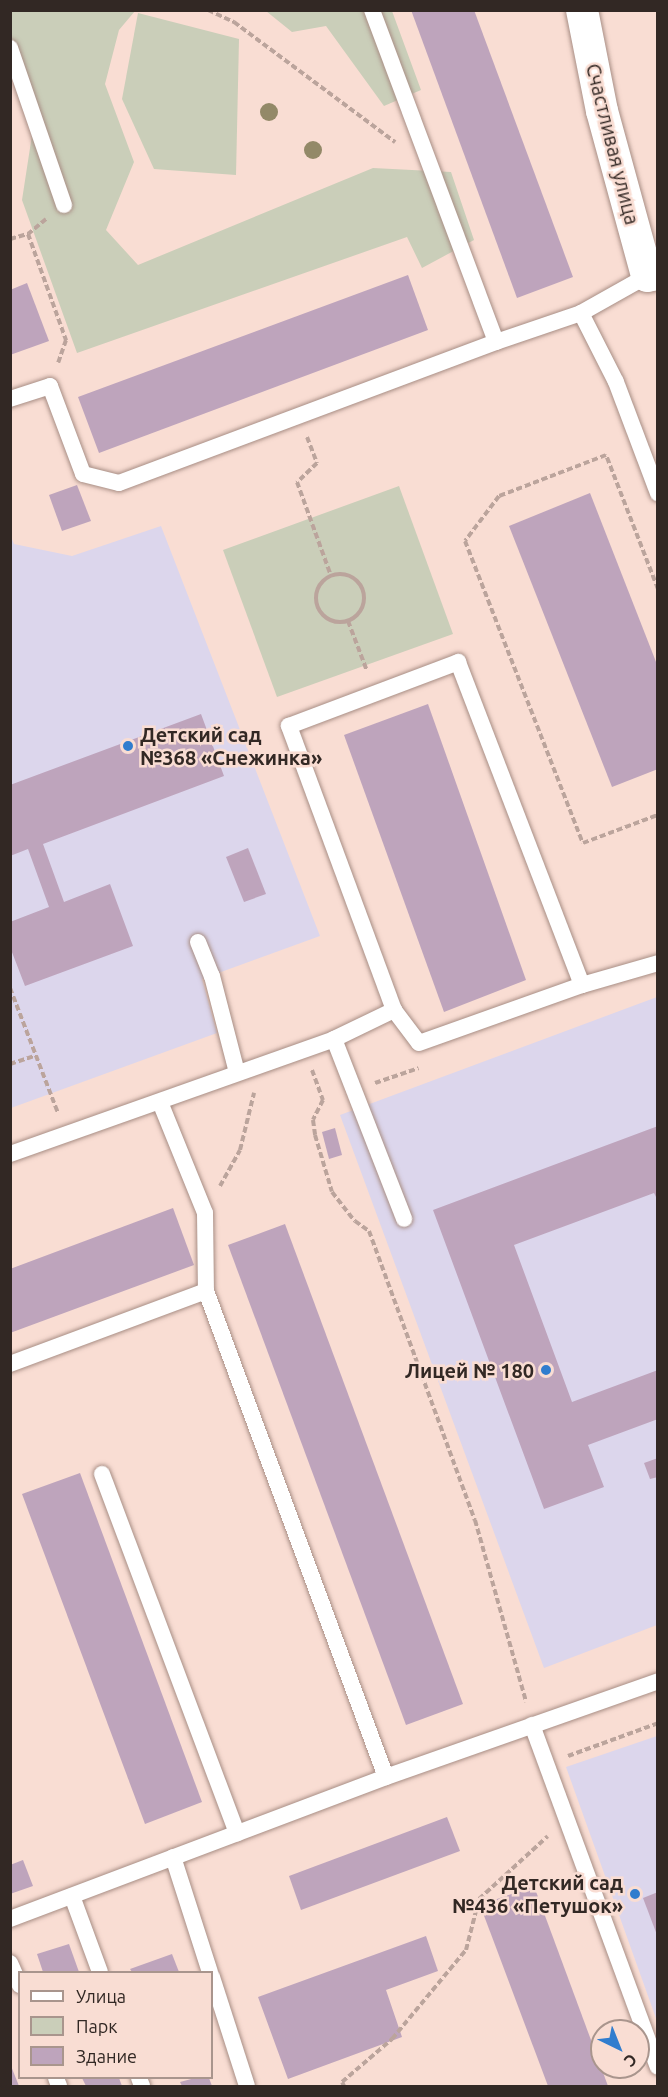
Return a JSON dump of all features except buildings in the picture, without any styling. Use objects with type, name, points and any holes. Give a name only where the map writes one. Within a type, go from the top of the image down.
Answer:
[{"type":"street","name":"Счастливая улица","points":[[582,10],[602,111],[652,275]]},
{"type":"lane","points":[[372,10],[496,342]]},
{"type":"lane","points":[[10,48],[64,205]]},
{"type":"lane","points":[[10,399],[50,386],[83,474],[119,483],[496,342],[581,313],[652,275]]},
{"type":"lane","points":[[581,313],[616,382],[657,493]]},
{"type":"lane","points":[[582,985],[458,662],[289,726],[394,1010],[419,1043],[582,985],[657,963]]},
{"type":"lane","points":[[198,942],[212,976],[237,1074]]},
{"type":"lane","points":[[10,1154],[305,1050],[334,1039],[394,1010]]},
{"type":"lane","points":[[334,1039],[404,1219]]},
{"type":"lane","points":[[160,1101],[205,1213],[206,1291],[386,1777]]},
{"type":"lane","points":[[10,1364],[206,1291]]},
{"type":"lane","points":[[102,1474],[237,1833]]},
{"type":"lane","points":[[10,1919],[386,1777],[657,1681]]},
{"type":"lane","points":[[532,1725],[657,2067]]},
{"type":"lane","points":[[173,1857],[210,1971]]},
{"type":"lane","points":[[72,1896],[100,1971]]},
{"type":"lane","points":[[10,1963],[18,1981]]},
{"type":"lane","points":[[213,1980],[247,2086]]},
{"type":"path","points":[[207,10],[234,22],[432,170]]},
{"type":"path","points":[[10,239],[28,234],[64,205]]},
{"type":"path","points":[[28,234],[66,340],[50,386]]},
{"type":"path","points":[[299,416],[317,463],[297,482],[331,576]]},
{"type":"path","points":[[657,589],[606,455],[499,496],[465,541],[583,843],[657,815]]},
{"type":"path","points":[[331,576],[352,578],[362,590],[360,611],[348,621],[332,621],[316,603],[319,587],[331,576]]},
{"type":"path","points":[[348,621],[375,693]]},
{"type":"path","points":[[10,988],[66,1133]]},
{"type":"path","points":[[305,1050],[323,1100],[313,1120],[332,1192],[355,1221],[369,1231],[475,1520],[532,1725]]},
{"type":"path","points":[[10,1064],[35,1056]]},
{"type":"path","points":[[205,1213],[240,1150],[261,1065]]},
{"type":"path","points":[[545,1764],[657,1723]]},
{"type":"path","points":[[344,2086],[342,2082],[392,2039],[466,1950],[478,1899],[566,1820]]},
{"type":"shaded area","name":"Детский сад №368 «Снежинка»","points":[[161,526],[320,936],[202,979],[217,1033],[11,1108],[10,534],[14,544],[72,556]]},
{"type":"shaded area","name":"Лицей № 180","points":[[657,997],[657,1625],[544,1668],[340,1115]]},
{"type":"shaded area","name":"Детский сад №436 «Петушок»","points":[[657,1736],[657,2021],[566,1767]]},
{"type":"green space","points":[[11,11],[135,11],[119,30],[105,84],[134,162],[106,230],[138,265],[373,168],[451,172],[474,240],[422,268],[407,237],[77,353],[22,200],[34,122],[11,57]]},
{"type":"green space","points":[[266,11],[392,11],[421,90],[384,106],[326,26],[292,32]]},
{"type":"green space","points":[[138,13],[239,39],[236,175],[154,169],[122,99]]},
{"type":"green space","points":[[399,486],[453,634],[277,697],[223,550]]},
{"type":"place","name":"Детский сад №368 «Снежинка»","points":[[128,746]]},
{"type":"place","name":"Лицей № 180","points":[[546,1370]]},
{"type":"place","name":"Детский сад №436 «Петушок»","points":[[635,1894]]}]
